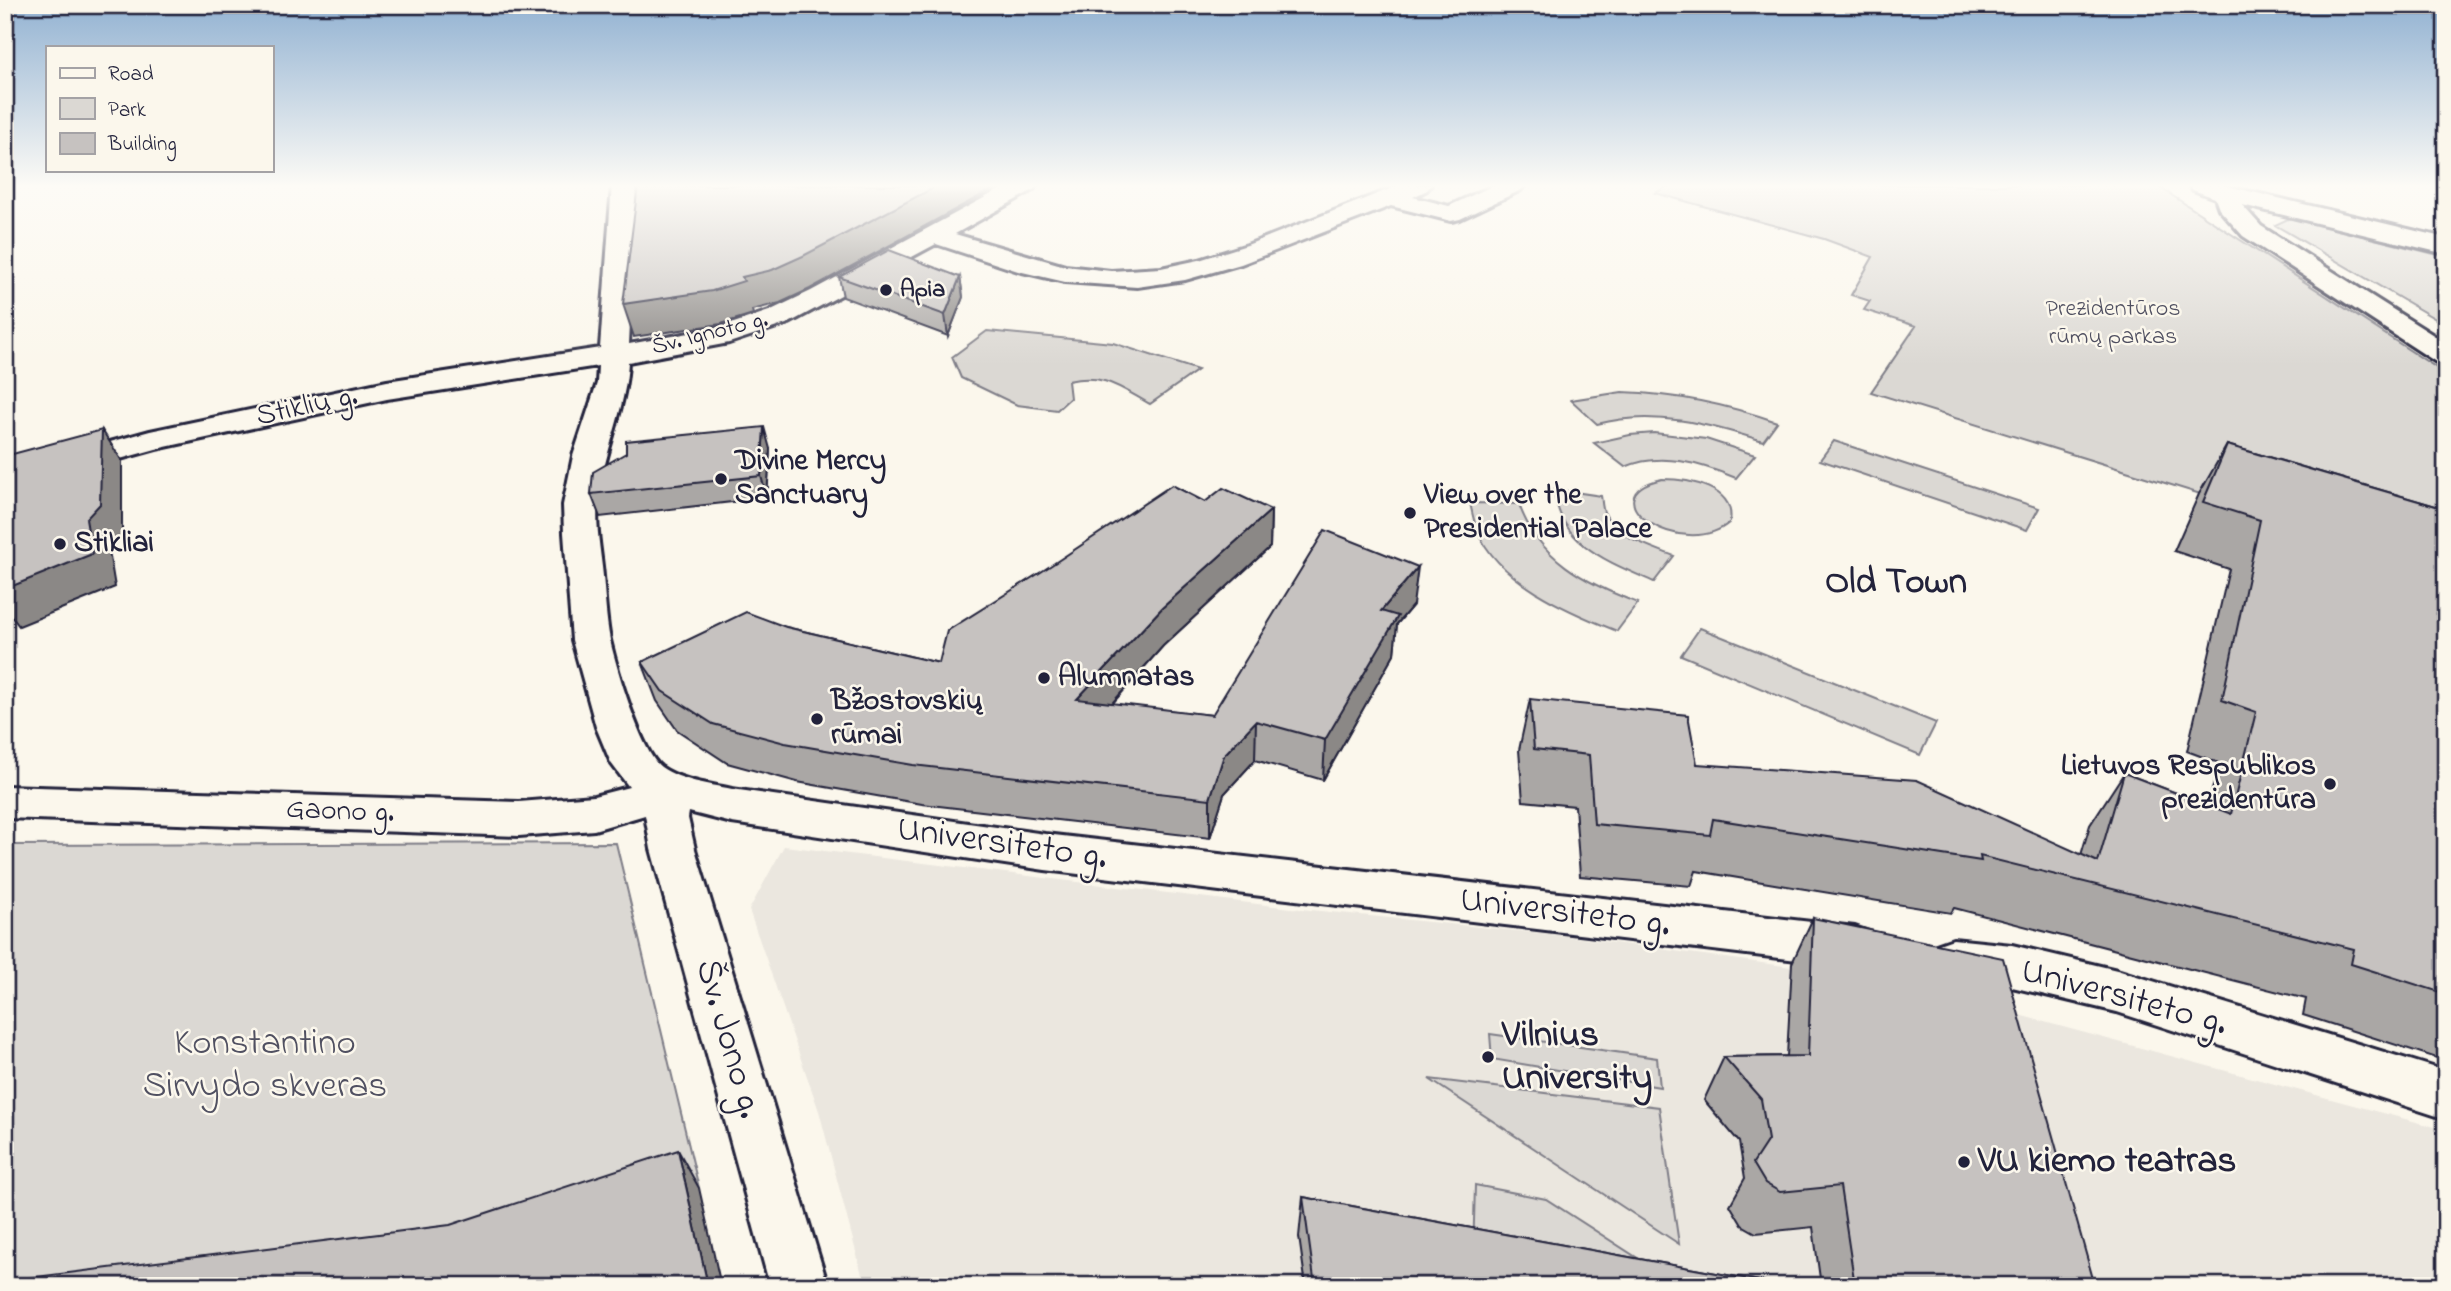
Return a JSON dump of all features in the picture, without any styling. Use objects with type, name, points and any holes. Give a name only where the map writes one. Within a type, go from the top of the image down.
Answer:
[{"type":"street","points":[[620,245],[612,383],[589,456],[580,505],[591,640],[617,727],[632,764],[646,778],[671,792]]},
{"type":"street","name":"Šv. Ignoto g.","points":[[614,354],[729,334],[779,317],[917,245]]},
{"type":"street","points":[[965,245],[1041,269],[1097,278],[1158,278],[1195,271],[1267,245]]},
{"type":"street","points":[[2273,245],[2446,356]]},
{"type":"street","name":"Stiklių g.","points":[[5,481],[150,441],[387,390],[614,354]]},
{"type":"street","name":"Gaono g.","points":[[5,802],[519,819],[594,813],[671,792]]},
{"type":"street","name":"Universiteto g.","points":[[671,792],[732,806],[1045,852],[2012,966],[2130,995],[2446,1095]]},
{"type":"street","name":"Šv. Jono g.","points":[[671,792],[666,818],[673,849],[799,1286]]},
{"type":"shaded area","name":"Vilnius University","points":[[784,846],[1291,908],[1550,934],[1843,974],[1974,1003],[2446,1130],[2446,1286],[865,1286],[819,1111],[749,910]]},
{"type":"green space","name":"Prezidentūros rūmų parkas","points":[[1841,245],[2248,245],[2446,374],[2446,570],[1871,392],[1916,326],[1864,310],[1870,301],[1851,295],[1873,257]]},
{"type":"green space","points":[[2310,245],[2399,245],[2446,257],[2446,325]]},
{"type":"green space","points":[[987,331],[1113,343],[1198,370],[1150,404],[1111,383],[1081,379],[1068,381],[1070,398],[1057,410],[1017,405],[961,378],[952,357]]},
{"type":"green space","points":[[1622,392],[1701,401],[1777,422],[1763,441],[1681,420],[1639,418],[1597,424],[1571,400]]},
{"type":"green space","points":[[1654,433],[1706,439],[1755,455],[1736,478],[1681,461],[1653,460],[1625,467],[1594,443]]},
{"type":"green space","points":[[1834,441],[2039,508],[2027,530],[1820,460]]},
{"type":"green space","points":[[1662,479],[1697,483],[1718,493],[1730,510],[1730,522],[1711,533],[1689,535],[1668,531],[1650,523],[1637,511],[1633,499],[1641,488]]},
{"type":"green space","points":[[1554,489],[1601,496],[1604,512],[1616,528],[1635,540],[1674,556],[1654,582],[1604,559],[1576,538],[1565,524]]},
{"type":"green space","points":[[1470,503],[1519,504],[1538,540],[1566,567],[1600,587],[1638,603],[1617,631],[1578,615],[1537,593],[1501,565],[1487,548],[1477,530]]},
{"type":"green space","points":[[1700,628],[1936,723],[1920,755],[1681,655]]},
{"type":"green space","name":"Konstantino Sirvydo skveras","points":[[616,843],[699,1188],[292,1286],[5,1286],[5,845]]},
{"type":"green space","points":[[1490,1034],[1657,1058],[1660,1087],[1492,1059]]},
{"type":"green space","points":[[1429,1079],[1659,1107],[1679,1244]]},
{"type":"green space","points":[[1475,1185],[1546,1199],[1681,1286],[1473,1256]]},
{"type":"building","points":[[630,245],[824,245],[772,270],[742,277],[744,281],[712,291],[623,304]]},
{"type":"building","points":[[889,250],[960,277],[945,315],[839,277]]},
{"type":"building","points":[[764,427],[761,476],[591,494],[593,472],[626,453],[626,441]]},
{"type":"building","name":"Stikliai","points":[[102,430],[100,504],[86,519],[92,554],[5,589],[5,456]]},
{"type":"building","name":"Lietuvos Respublikos prezidentūra","points":[[2227,445],[2446,509],[2446,994],[2351,964],[2354,949],[1980,856],[1981,861],[1713,819],[1710,835],[1594,824],[1589,755],[1534,749],[1530,699],[1688,715],[1697,764],[1917,780],[2098,862],[2124,773],[2231,814],[2256,712],[2222,700],[2260,520],[2203,502]]},
{"type":"building","points":[[1172,485],[1205,502],[1223,488],[1271,510],[1162,608],[1077,699],[1212,715],[1325,530],[1418,567],[1381,611],[1398,616],[1325,740],[1256,721],[1224,755],[1210,799],[913,765],[785,743],[713,724],[662,691],[642,662],[746,612],[786,627],[939,663],[947,631]]},
{"type":"building","points":[[1813,918],[2003,958],[2095,1286],[1855,1286],[1840,1186],[1780,1192],[1765,1183],[1753,1163],[1768,1140],[1761,1099],[1724,1057],[1808,1056]]},
{"type":"building","points":[[678,1150],[708,1286],[5,1286],[5,1281],[450,1225]]},
{"type":"building","points":[[1303,1197],[1787,1286],[1315,1286]]},
{"type":"place","name":"Apia","points":[[886,290]]},
{"type":"place","name":"Divine Mercy Sanctuary","points":[[721,479]]},
{"type":"place","name":"View over the Presidential Palace","points":[[1410,513]]},
{"type":"place","name":"Stikliai","points":[[60,544]]},
{"type":"place","name":"Alumnatas","points":[[1044,678]]},
{"type":"place","name":"Bžostovskių rūmai","points":[[817,719]]},
{"type":"place","name":"Lietuvos Respublikos prezidentūra","points":[[2330,784]]},
{"type":"place","name":"Vilnius University","points":[[1488,1057]]},
{"type":"place","name":"VU kiemo teatras","points":[[1964,1162]]},
{"type":"district","name":"Old Town","points":[[1896,583]]}]
